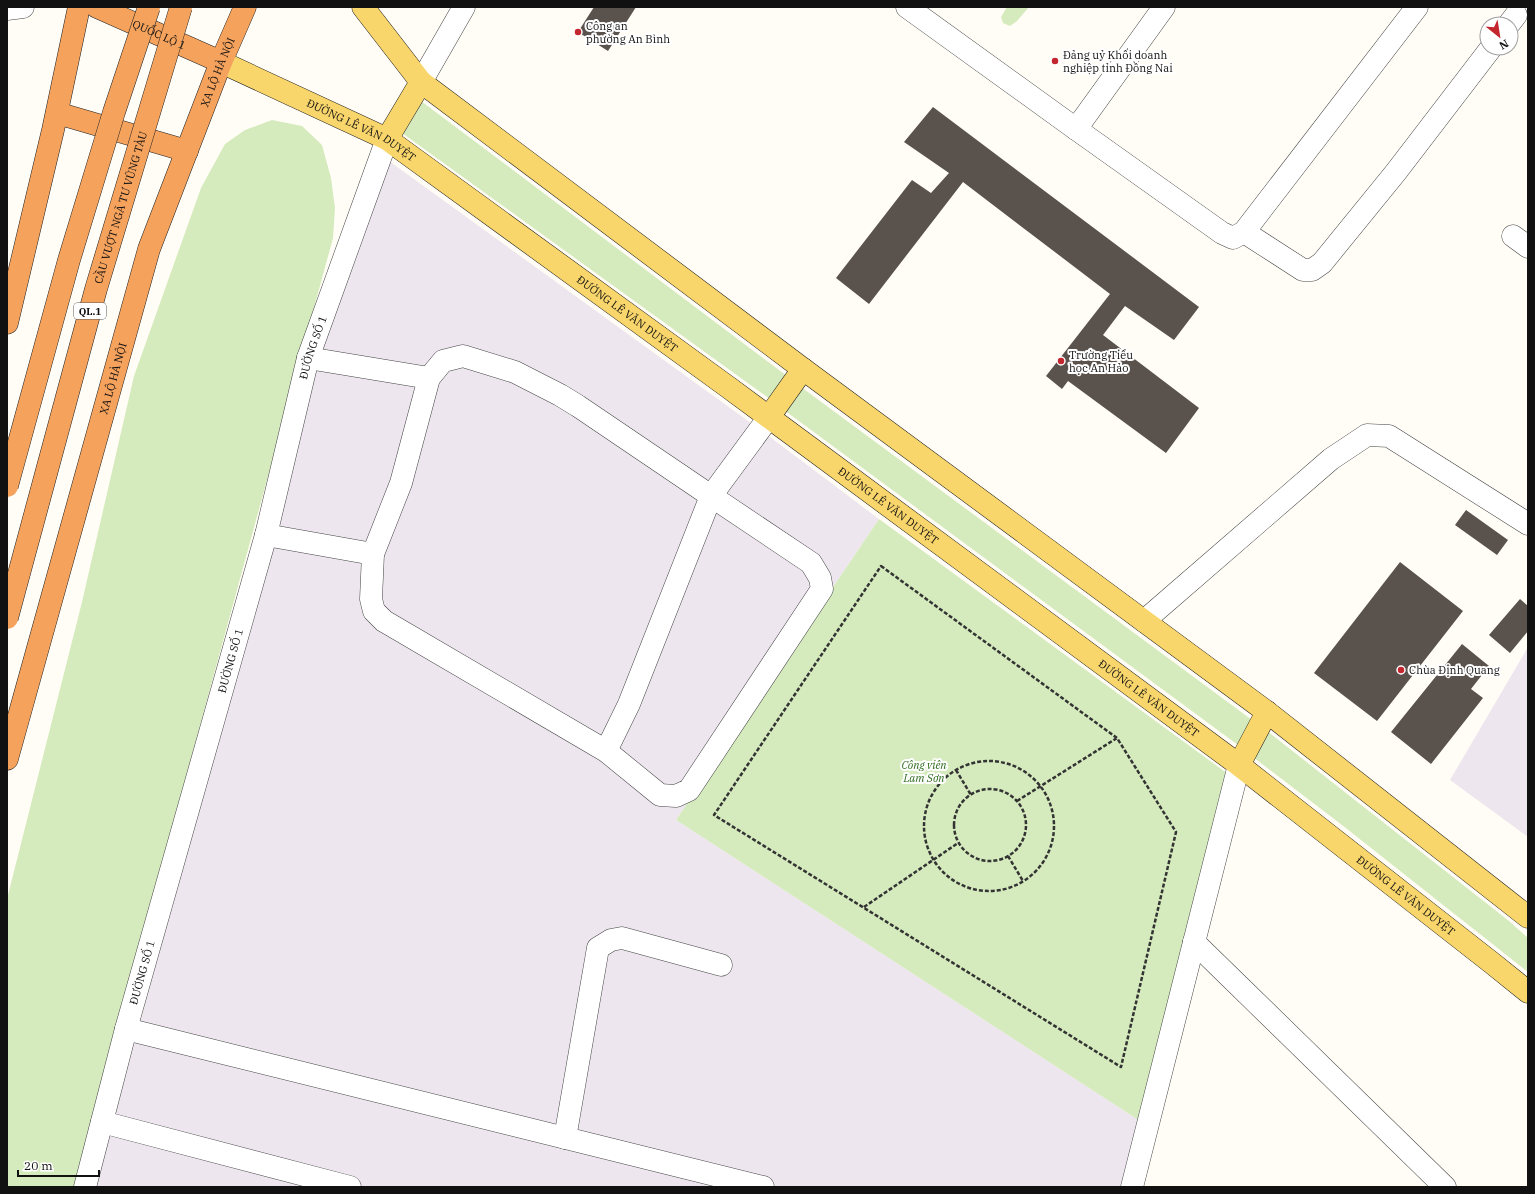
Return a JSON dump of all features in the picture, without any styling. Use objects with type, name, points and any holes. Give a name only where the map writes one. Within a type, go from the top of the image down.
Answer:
[{"type":"highway","points":[[7,323],[57,113],[79,7]]},
{"type":"highway","name":"QUỐC LỘ 1","points":[[97,7],[221,62]]},
{"type":"highway","name":"QL.1","points":[[7,486],[69,260],[114,112],[149,7]]},
{"type":"highway","name":"CẦU VƯỢT NGÃ TƯ VŨNG TÀU","points":[[7,618],[96,289],[181,7]]},
{"type":"highway","name":"XA LỘ HÀ NỘI","points":[[7,759],[149,249],[221,62],[245,7]]},
{"type":"highway","points":[[57,113],[187,151]]},
{"type":"main road","points":[[368,10],[421,82],[803,369],[1267,712],[1525,908]]},
{"type":"main road","name":"ĐƯỜNG LÊ VĂN DUYỆT","points":[[221,62],[386,139],[768,417],[1239,765],[1528,992]]},
{"type":"main road","points":[[386,139],[421,82]]},
{"type":"main road","points":[[768,417],[803,369]]},
{"type":"main road","points":[[1239,765],[1267,712]]},
{"type":"street","points":[[7,9],[23,7]]},
{"type":"street","points":[[421,82],[464,7]]},
{"type":"street","points":[[906,7],[1222,233],[1233,238],[1244,232],[1417,7]]},
{"type":"street","points":[[1076,129],[1164,7]]},
{"type":"street","points":[[1244,232],[1303,270],[1312,270],[1322,263],[1391,178],[1485,56]]},
{"type":"street","name":"ĐƯỜNG SỐ 1","points":[[85,1187],[126,1029],[266,535],[308,358],[386,139]]},
{"type":"street","points":[[463,356],[515,372],[578,406],[712,496],[811,564],[820,578],[822,589],[689,790],[676,796],[660,795],[606,751],[384,621],[374,611],[371,598],[373,554],[401,483],[429,378],[443,361],[463,356]]},
{"type":"street","points":[[308,358],[429,378]]},
{"type":"street","points":[[606,751],[629,704],[712,496],[768,417]]},
{"type":"street","points":[[1144,621],[1331,459],[1367,435],[1389,436],[1528,524]]},
{"type":"street","points":[[266,535],[373,554]]},
{"type":"street","points":[[1132,1187],[1239,765]]},
{"type":"street","points":[[565,1138],[598,948],[610,940],[622,938],[721,965]]},
{"type":"street","points":[[1194,942],[1445,1187]]},
{"type":"street","points":[[126,1029],[763,1187]]},
{"type":"street","points":[[102,1122],[350,1187]]},
{"type":"path","points":[[881,566],[1117,738],[1176,832],[1121,1067],[714,815],[881,566]]},
{"type":"path","points":[[1017,801],[1117,738]]},
{"type":"path","points":[[983,760],[1005,762],[1026,770],[1041,786],[1051,805],[1055,825],[1052,846],[1041,865],[1026,880],[1007,889],[986,891],[965,887],[946,877],[933,861],[924,840],[923,818],[930,796],[943,778],[956,770],[961,766],[983,760]]},
{"type":"path","points":[[956,770],[971,795]]},
{"type":"path","points":[[985,789],[997,789],[1008,794],[1017,801],[1024,811],[1026,823],[1025,835],[1020,846],[1008,856],[1000,860],[988,861],[976,859],[966,852],[958,843],[954,832],[954,820],[957,809],[964,799],[971,795],[985,789]]},
{"type":"path","points":[[864,907],[958,843]]},
{"type":"path","points":[[1008,856],[1023,881]]},
{"type":"shaded area","points":[[389,161],[766,434],[879,519],[676,820],[1140,1121],[1123,1187],[96,1187],[316,366]]},
{"type":"shaded area","points":[[1528,647],[1528,837],[1450,780]]},
{"type":"green space","points":[[1007,7],[1029,7],[1017,21],[1010,26],[1003,23],[1001,17]]},
{"type":"green space","points":[[421,101],[787,376],[770,399],[402,133]]},
{"type":"green space","points":[[272,120],[302,126],[322,145],[331,178],[335,208],[333,238],[74,1187],[7,1187],[7,899],[82,602],[134,376],[201,188],[225,144],[245,130]]},
{"type":"green space","points":[[801,387],[1252,720],[1238,745],[784,410]]},
{"type":"green space","name":"Công viên Lam Sơn","points":[[879,519],[1228,774],[1140,1121],[676,820]]},
{"type":"green space","points":[[1267,731],[1509,921],[1528,938],[1528,972],[1342,825],[1253,757]]},
{"type":"building","points":[[594,7],[636,7],[608,51],[578,32]]},
{"type":"building","points":[[933,107],[1199,307],[1174,340],[1125,306],[1103,335],[1199,408],[1166,453],[1068,381],[1062,389],[1046,376],[1110,294],[963,182],[869,304],[836,278],[912,180],[931,193],[949,173],[904,142]]},
{"type":"building","points":[[1466,510],[1508,540],[1497,555],[1455,525]]},
{"type":"building","points":[[1400,562],[1463,611],[1377,721],[1314,673]]},
{"type":"building","points":[[1520,599],[1528,606],[1528,631],[1510,653],[1489,635]]},
{"type":"building","points":[[1462,644],[1489,666],[1471,689],[1483,698],[1431,764],[1391,732]]},
{"type":"place","name":"Công an phường An Bình","points":[[578,32]]},
{"type":"place","name":"Đảng uỷ Khối doanh nghiệp tỉnh Đồng Nai","points":[[1055,61]]},
{"type":"place","name":"Trường Tiểu học An Hảo","points":[[1061,361]]},
{"type":"place","name":"Chùa Định Quang","points":[[1401,670]]}]
